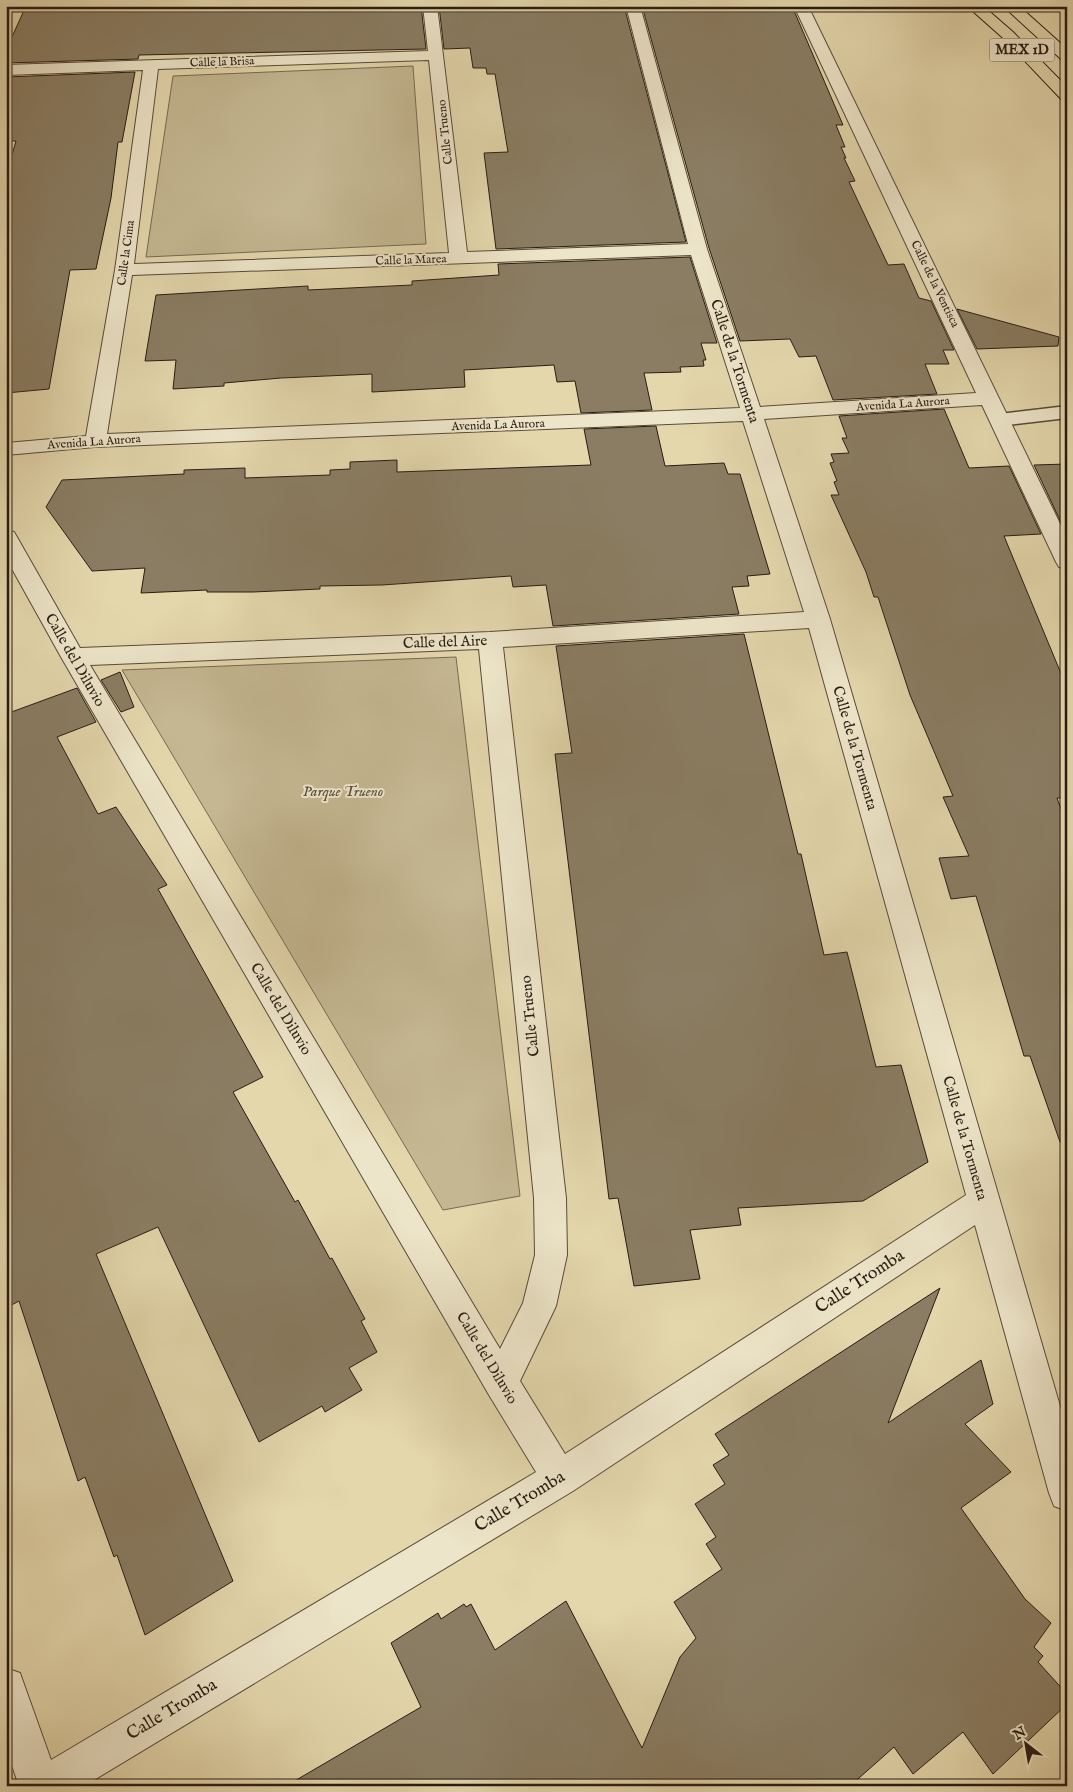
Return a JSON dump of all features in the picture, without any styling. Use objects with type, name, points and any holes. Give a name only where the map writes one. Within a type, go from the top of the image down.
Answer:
[{"type":"highway","name":"MEX 1D","points":[[974,6],[1008,35],[1067,96]]},
{"type":"highway","name":"MEX 1D","points":[[1010,6],[1067,57]]},
{"type":"street","name":"Calle Trueno","points":[[430,6],[459,258]]},
{"type":"street","name":"Calle de la Tormenta","points":[[633,6],[698,249],[818,619],[1067,1493]]},
{"type":"street","name":"Calle de la Ventisca","points":[[801,6],[1067,562]]},
{"type":"street","name":"Calle la Brisa","points":[[6,70],[437,55]]},
{"type":"street","name":"Calle la Cima","points":[[95,441],[124,270],[152,65]]},
{"type":"street","name":"Calle la Marea","points":[[124,270],[698,249]]},
{"type":"street","name":"Avenida La Aurora","points":[[6,448],[95,441],[752,414],[990,398]]},
{"type":"street","name":"Calle del Diluvio","points":[[6,537],[73,656],[501,1383],[560,1478]]},
{"type":"street","name":"Calle del Aire","points":[[73,656],[490,640],[818,619]]},
{"type":"street","name":"Calle Trueno","points":[[490,640],[550,1198],[551,1255],[539,1306],[501,1383]]},
{"type":"street","name":"Calle Tromba","points":[[46,1786],[560,1478],[984,1202]]},
{"type":"street","points":[[6,1687],[39,1786]]},
{"type":"lane","points":[[1000,420],[1067,412]]},
{"type":"green space","points":[[413,66],[426,244],[146,257],[173,76]]},
{"type":"green space","name":"Parque Trueno","points":[[456,657],[520,1196],[443,1210],[122,670]]},
{"type":"building","points":[[26,6],[421,6],[426,49],[139,55],[138,59],[6,63],[6,50]]},
{"type":"building","points":[[439,6],[578,6],[578,8],[624,6],[686,242],[496,249],[484,153],[508,152],[495,74],[487,74],[486,68],[473,68],[470,48],[444,49]]},
{"type":"building","points":[[642,6],[792,6],[843,125],[836,125],[845,147],[841,147],[846,158],[844,158],[855,181],[849,182],[888,265],[904,264],[919,298],[931,301],[954,350],[943,350],[949,364],[925,364],[937,394],[833,400],[816,356],[799,357],[790,339],[740,341],[709,248]]},
{"type":"building","points":[[135,72],[122,142],[118,142],[111,198],[96,269],[70,270],[49,389],[6,393],[6,175],[16,141],[6,141],[6,77]]},
{"type":"building","points":[[690,257],[717,343],[701,343],[706,360],[703,360],[704,366],[680,367],[681,372],[644,373],[652,410],[581,413],[575,381],[557,382],[554,365],[464,370],[465,387],[372,392],[372,374],[281,378],[224,383],[224,386],[173,389],[176,360],[145,361],[156,295],[308,286],[308,290],[412,285],[412,281],[499,275],[498,264]]},
{"type":"building","points":[[957,309],[1059,337],[1058,346],[977,349]]},
{"type":"building","points":[[944,409],[969,468],[1009,466],[1041,534],[1004,536],[1067,688],[1067,798],[1057,798],[1067,825],[1067,1141],[1060,1142],[1030,1056],[1024,1056],[976,896],[951,899],[939,858],[969,856],[943,797],[953,796],[910,695],[878,597],[874,597],[866,572],[831,495],[839,495],[834,482],[837,481],[830,463],[834,462],[831,454],[849,453],[842,438],[847,438],[839,416]]},
{"type":"building","points":[[656,426],[665,466],[724,463],[728,474],[740,474],[770,574],[747,576],[749,586],[732,587],[739,614],[553,626],[546,585],[513,587],[511,576],[382,585],[320,586],[320,589],[253,592],[207,592],[207,590],[141,593],[145,568],[92,571],[46,507],[62,480],[184,474],[184,470],[245,468],[245,478],[330,475],[330,470],[350,469],[350,462],[397,460],[397,472],[591,465],[584,429]]},
{"type":"building","points":[[1067,464],[1067,533],[1066,533],[1034,465]]},
{"type":"building","points":[[744,634],[798,854],[801,854],[824,955],[847,952],[876,1067],[901,1065],[928,1162],[863,1201],[738,1208],[741,1225],[690,1230],[700,1279],[634,1286],[618,1198],[609,1199],[555,754],[572,753],[556,646]]},
{"type":"building","points":[[120,672],[134,707],[121,712],[101,680]]},
{"type":"building","points":[[77,688],[96,722],[57,737],[98,814],[116,807],[167,885],[158,889],[263,1077],[233,1092],[295,1202],[298,1200],[330,1259],[332,1258],[365,1319],[361,1321],[377,1352],[349,1368],[362,1390],[325,1412],[322,1406],[259,1442],[158,1227],[96,1254],[233,1581],[145,1635],[117,1555],[114,1557],[85,1477],[78,1481],[19,1301],[6,1308],[6,714]]},
{"type":"building","points":[[940,1288],[888,1423],[981,1360],[993,1404],[965,1424],[1011,1472],[961,1508],[1025,1599],[1051,1623],[1034,1647],[1043,1656],[1038,1662],[1067,1694],[1067,1704],[993,1774],[963,1732],[913,1774],[894,1747],[850,1786],[286,1786],[421,1707],[391,1643],[438,1613],[441,1619],[464,1604],[466,1607],[471,1604],[495,1650],[566,1601],[642,1748],[680,1657],[696,1638],[674,1602],[722,1569],[706,1544],[716,1537],[695,1504],[725,1484],[713,1465],[729,1455],[715,1434]]}]
